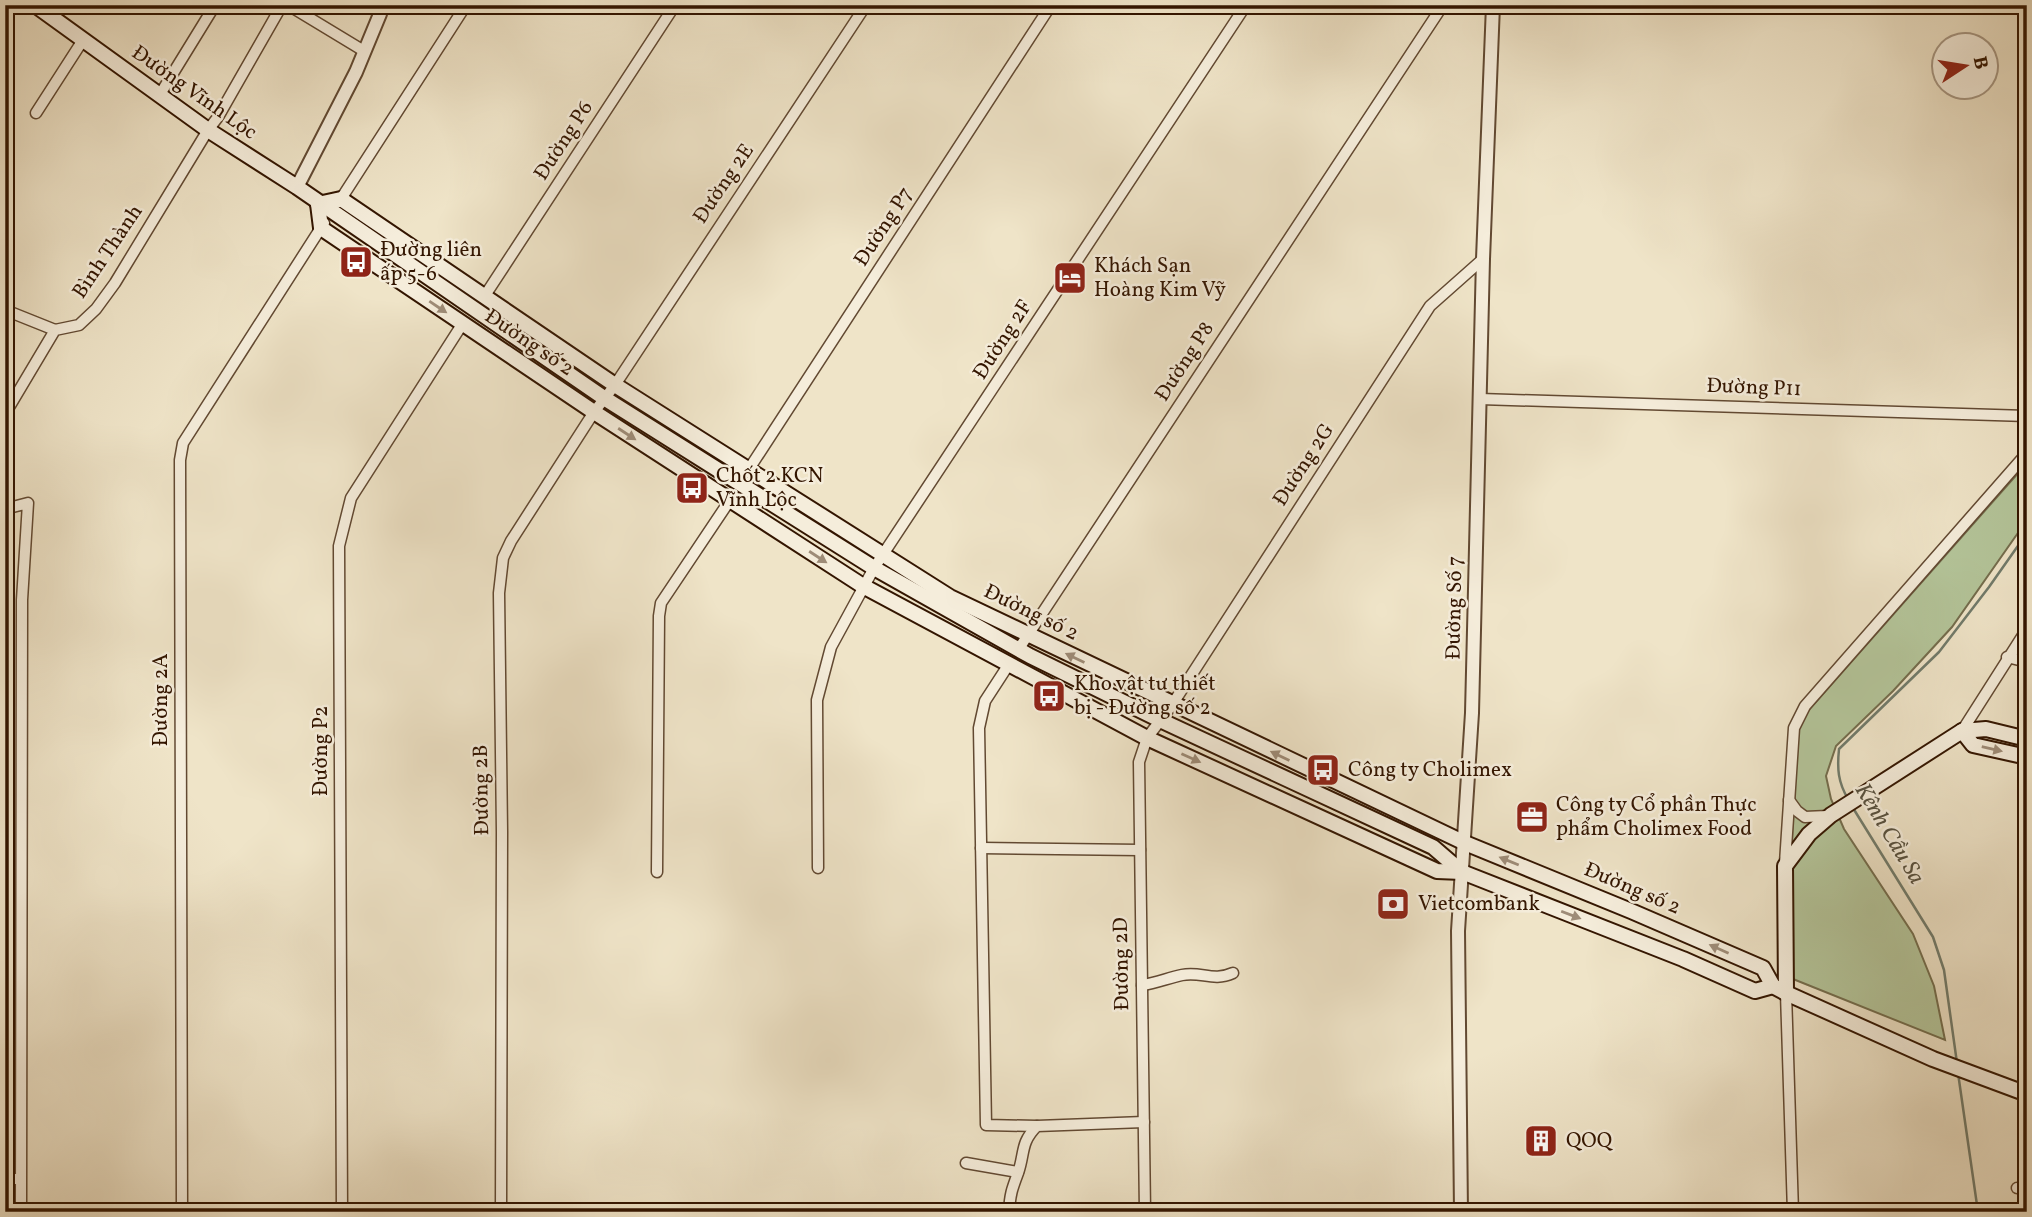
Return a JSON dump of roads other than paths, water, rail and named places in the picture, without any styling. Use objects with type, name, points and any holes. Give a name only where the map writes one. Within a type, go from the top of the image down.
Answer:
[{"type":"main road","name":"Đường Vĩnh Lộc","points":[[35,5],[159,96],[297,187],[318,204]]},
{"type":"main road","points":[[321,228],[318,204],[337,205]]},
{"type":"main road","name":"Đường số 2","points":[[337,205],[950,597],[1465,844],[1763,968],[1780,990]]},
{"type":"main road","name":"Đường số 2","points":[[337,205],[604,398],[874,568],[1018,650],[1433,848],[1462,872],[1670,954],[1755,991],[1780,990],[1966,1073],[2027,1094]]},
{"type":"main road","name":"Đường số 2","points":[[321,228],[594,412],[863,586],[1147,738],[1437,871],[1462,872]]},
{"type":"main road","points":[[1780,990],[1785,866],[1809,834],[1831,815],[1962,731],[1986,729],[2027,739]]},
{"type":"main road","points":[[1962,731],[1973,745],[2027,757]]},
{"type":"main road","name":"Đường số 2","points":[[1433,848],[1465,844]]},
{"type":"street","points":[[5,12],[9,5]]},
{"type":"street","points":[[159,96],[215,5]]},
{"type":"street","name":"Bình Thành","points":[[55,330],[79,325],[96,309],[117,280],[218,117],[282,5]]},
{"type":"street","points":[[288,5],[364,51]]},
{"type":"street","points":[[297,187],[364,51],[380,14],[380,5]]},
{"type":"street","name":"Đường 2A","points":[[182,1212],[180,460],[183,443],[466,5]]},
{"type":"street","name":"Đường P6","points":[[484,297],[675,5]]},
{"type":"street","name":"Đường 2E","points":[[604,398],[866,5]]},
{"type":"street","name":"Đường P7","points":[[749,469],[1051,5]]},
{"type":"street","name":"Đường 2F","points":[[818,868],[817,700],[831,647],[874,568],[1246,5]]},
{"type":"street","name":"Đường P8","points":[[1018,650],[1443,5]]},
{"type":"street","name":"Đường Số 7","points":[[1461,1212],[1458,931],[1472,713],[1483,259],[1493,5]]},
{"type":"street","points":[[36,113],[83,40]]},
{"type":"street","name":"Đường 2G","points":[[1160,720],[1430,306],[1483,259]]},
{"type":"street","points":[[5,310],[55,330],[5,414]]},
{"type":"street","name":"Đường P2","points":[[342,1212],[339,546],[351,498],[463,323]]},
{"type":"street","name":"Đường 2B","points":[[501,1212],[500,575],[503,558],[511,541],[604,398]]},
{"type":"street","name":"Đường P11","points":[[1480,399],[2027,416]]},
{"type":"street","points":[[1785,866],[1794,728],[1805,706],[2027,453]]},
{"type":"street","points":[[657,872],[661,603],[730,500]]},
{"type":"street","points":[[5,509],[28,503],[22,600],[21,1212]]},
{"type":"street","points":[[1962,731],[2027,629]]},
{"type":"street","points":[[2007,657],[2027,662]]},
{"type":"street","points":[[1009,664],[985,701],[979,728],[986,1125],[1143,1122]]},
{"type":"street","name":"Đường 2D","points":[[1145,1212],[1139,762],[1147,738],[1160,720]]},
{"type":"street","points":[[1789,800],[1805,817],[1831,815]]},
{"type":"street","points":[[1788,825],[1798,833],[1809,834]]},
{"type":"street","points":[[981,848],[1140,850]]},
{"type":"street","points":[[1142,985],[1183,975],[1198,974],[1219,978],[1233,973]]},
{"type":"street","points":[[1780,990],[1793,1212]]},
{"type":"street","points":[[1009,1212],[1011,1185],[1018,1172],[1024,1143],[1037,1126]]},
{"type":"street","points":[[966,1163],[1018,1172]]},
{"type":"street","points":[[5,1179],[20,1179]]},
{"type":"waterway","name":"Kênh Cầu Sa","points":[[1848,799],[1839,775],[1839,749],[1939,652],[2027,533]]},
{"type":"waterway","name":"Kênh Cầu Sa","points":[[1853,808],[1933,937],[1944,970],[1957,1063]]},
{"type":"waterway","name":"Kênh Cầu Sa","points":[[1958,1073],[1978,1212]]},
{"type":"place","name":"Đường liên ấp 5-6","points":[[356,262]]},
{"type":"place","name":"Khách Sạn Hoàng Kim Vỹ","points":[[1070,278]]},
{"type":"place","name":"Chốt 2 KCN Vĩnh Lộc","points":[[692,488]]},
{"type":"place","name":"Kho vật tư thiết bị - Đường số 2","points":[[1049,696]]},
{"type":"place","name":"Công ty Cholimex","points":[[1323,770]]},
{"type":"place","name":"Công ty Cổ phần Thực phẩm Cholimex Food","points":[[1532,817]]},
{"type":"place","name":"Vietcombank","points":[[1393,904]]},
{"type":"place","name":"QOQ","points":[[1541,1141]]}]
